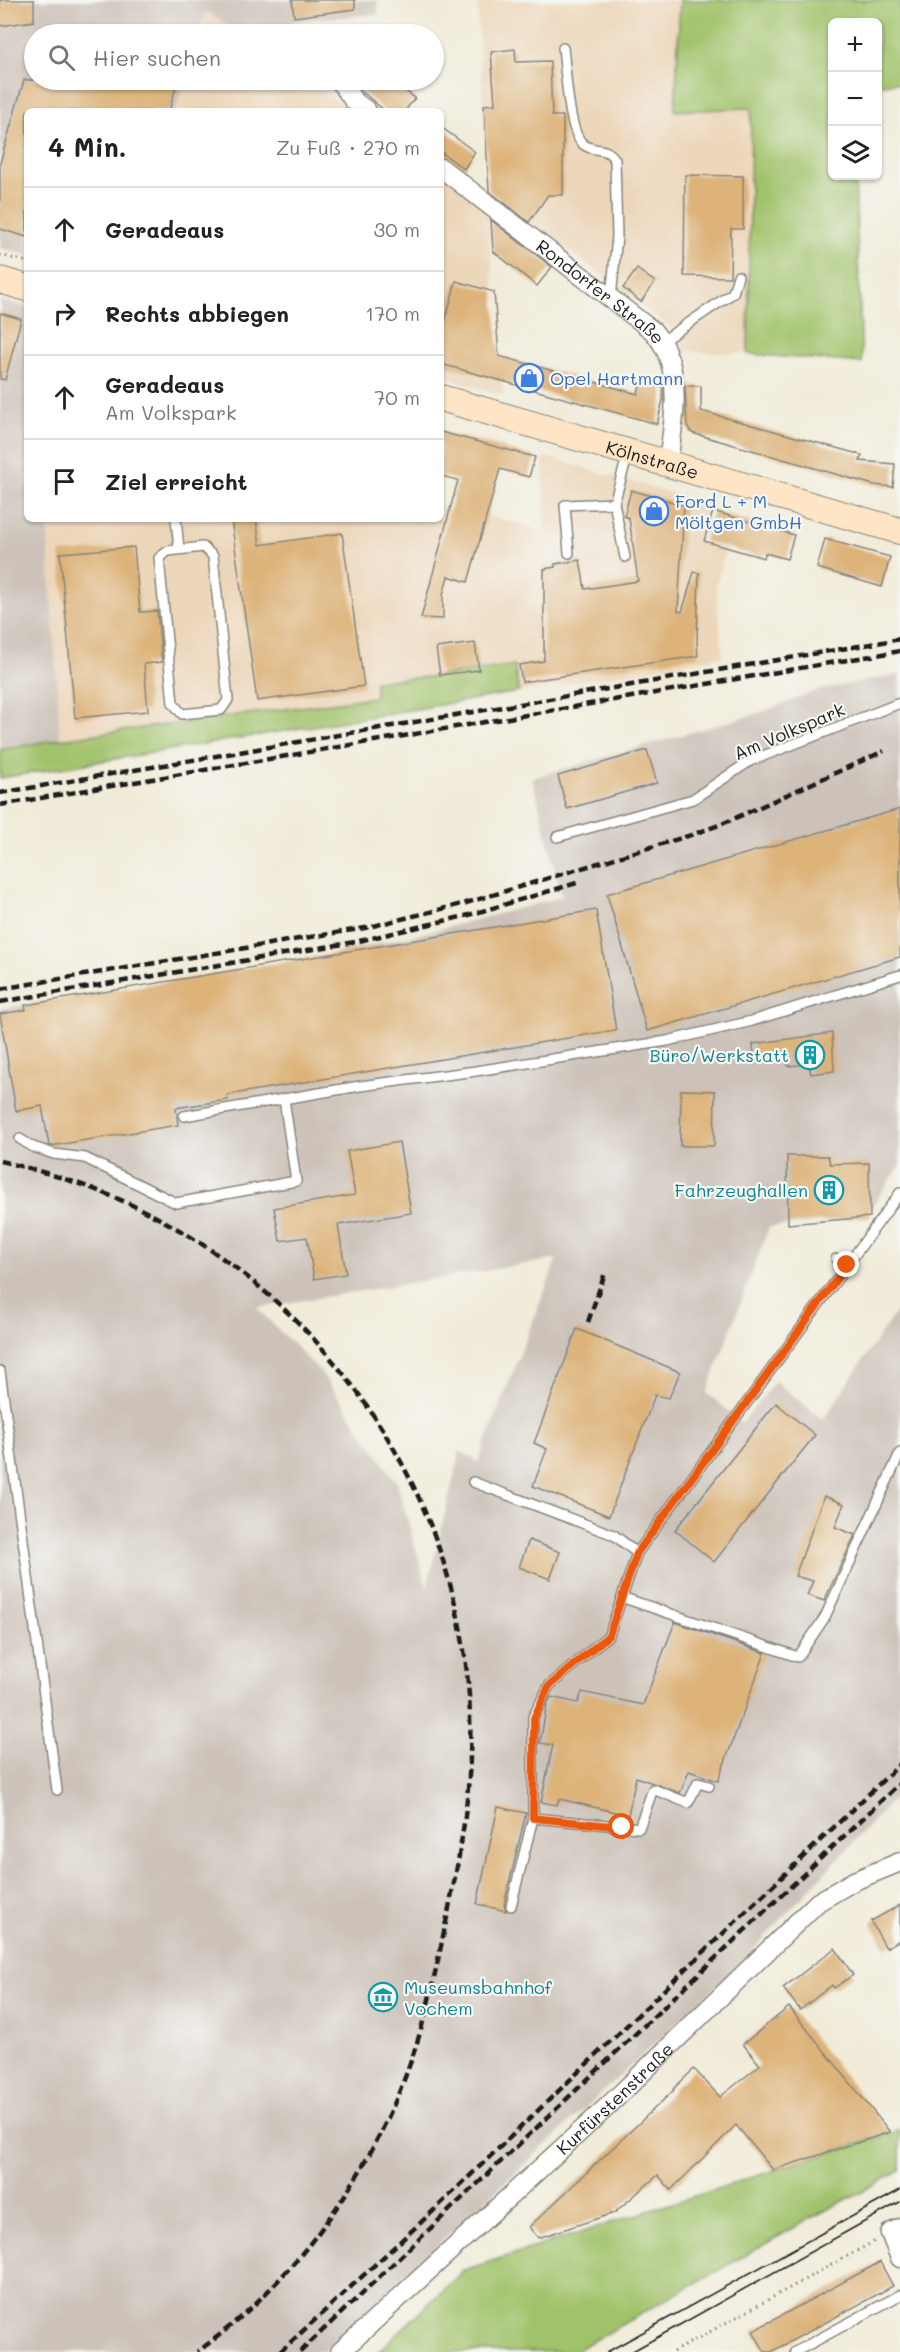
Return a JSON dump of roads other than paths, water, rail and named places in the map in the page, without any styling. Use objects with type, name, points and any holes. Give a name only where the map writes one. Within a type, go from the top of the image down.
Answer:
[{"type":"main road","points":[[0,280],[24,287]]},
{"type":"main road","name":"Kölnstraße","points":[[444,399],[900,531]]},
{"type":"street","points":[[346,90],[354,101],[363,108]]},
{"type":"street","name":"Rondorfer Straße","points":[[444,170],[653,331],[666,349],[672,369],[674,417],[668,462]]},
{"type":"street","name":"Kurfürstenstraße","points":[[340,2352],[608,2106],[819,1902],[854,1881],[900,1862]]},
{"type":"street","points":[[895,2230],[900,2258]]},
{"type":"lane","points":[[563,48],[576,135],[587,147],[605,150],[615,160],[617,236],[611,299]]},
{"type":"lane","points":[[661,342],[733,293],[738,276]]},
{"type":"lane","points":[[625,557],[614,504],[629,452]]},
{"type":"lane","points":[[569,553],[565,505],[614,504]]},
{"type":"lane","points":[[176,522],[179,549]]},
{"type":"lane","points":[[202,547],[213,556],[228,700],[220,710],[182,714],[173,703],[159,558],[168,551],[179,549],[202,547]]},
{"type":"lane","name":"Am Volkspark","points":[[557,837],[693,799],[750,761],[900,703]]},
{"type":"lane","points":[[184,1116],[667,1041],[752,1021],[900,975]]},
{"type":"lane","points":[[20,1139],[33,1147],[54,1154],[85,1158],[176,1203],[296,1181],[284,1099]]},
{"type":"lane","points":[[511,1906],[533,1818],[534,1718],[549,1686],[609,1635],[624,1598],[637,1553],[900,1193]]},
{"type":"lane","points":[[836,1259],[847,1265]]},
{"type":"lane","points":[[0,1371],[57,1790]]},
{"type":"lane","points":[[624,1598],[798,1658],[825,1617],[900,1453]]},
{"type":"lane","points":[[473,1482],[614,1535],[637,1553]]},
{"type":"lane","points":[[533,1818],[639,1828],[653,1789],[688,1803],[698,1783],[709,1786]]},
{"type":"lane","points":[[795,2352],[900,2295]]},
{"type":"tram line","points":[[607,2352],[900,2190]]},
{"type":"tram line","points":[[631,2352],[900,2202]]},
{"type":"railway","points":[[0,793],[900,639]]},
{"type":"railway","points":[[0,805],[900,651]]},
{"type":"railway","points":[[0,989],[365,928],[466,903],[722,824],[884,751]]},
{"type":"railway","points":[[0,1002],[355,942],[469,915],[580,882]]},
{"type":"railway","points":[[0,1161],[87,1186],[149,1213],[233,1266],[290,1315],[340,1370],[384,1432],[419,1498],[445,1568],[463,1641],[470,1717],[467,1801],[454,1885],[431,1990],[407,2072],[371,2152],[323,2227],[264,2295],[232,2325],[197,2352]]},
{"type":"railway","points":[[588,1322],[605,1273]]},
{"type":"railway","points":[[280,2352],[430,2214],[900,1764]]},
{"type":"railway","points":[[300,2352],[900,1783]]},
{"type":"place","name":"Opel Hartmann","points":[[529,378]]},
{"type":"place","name":"Ford L + M Möltgen GmbH","points":[[654,511]]},
{"type":"place","name":"Büro/Werkstatt","points":[[810,1055]]},
{"type":"place","name":"Fahrzeughallen","points":[[829,1190]]},
{"type":"place","name":"Museumsbahnhof Vochem","points":[[383,1997]]}]
